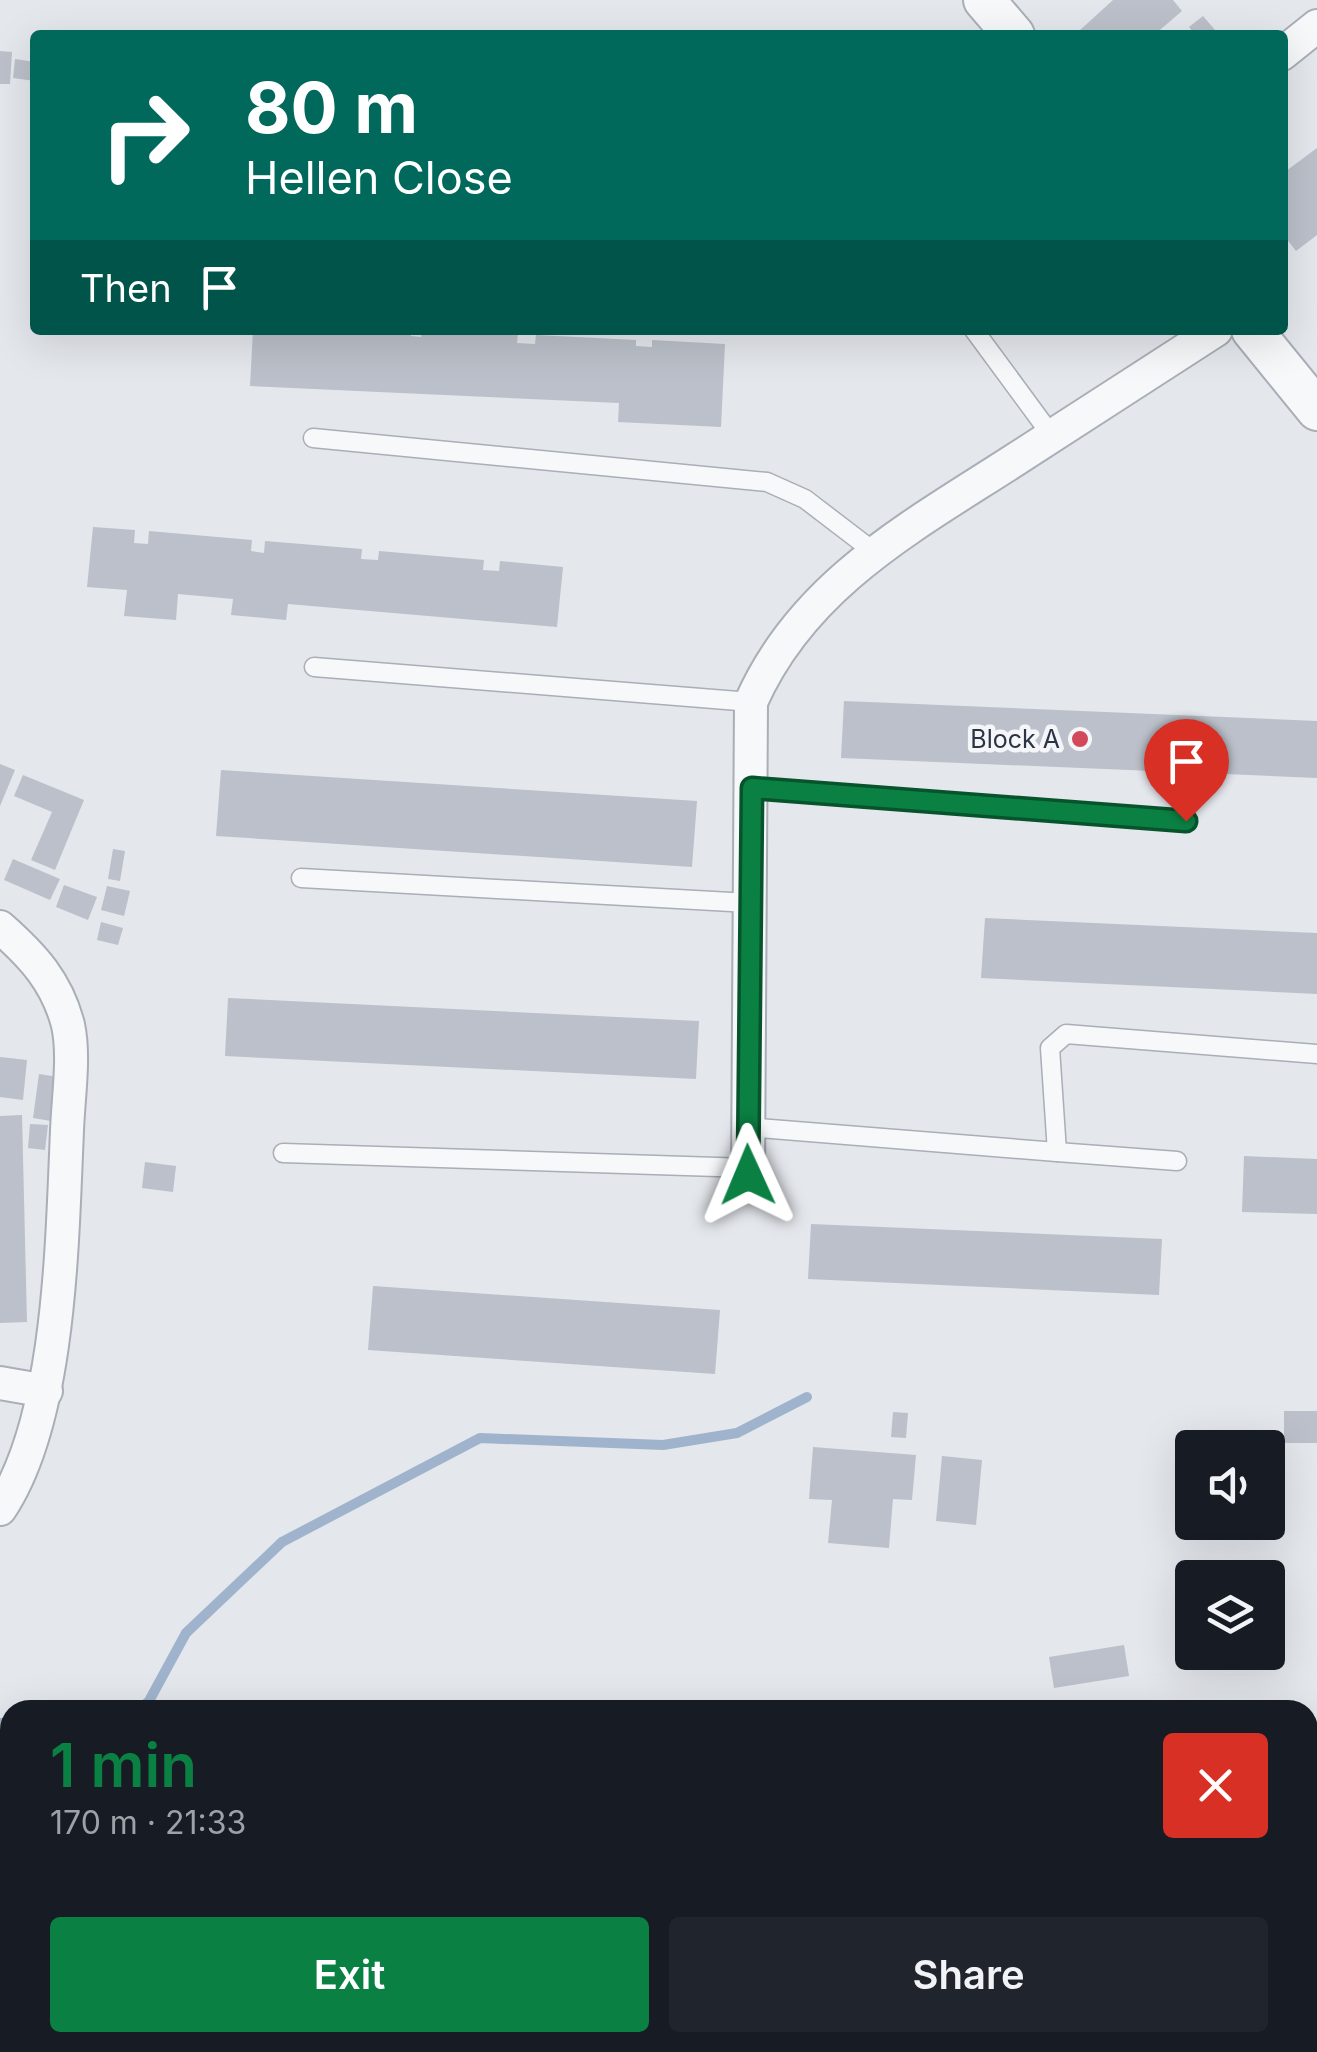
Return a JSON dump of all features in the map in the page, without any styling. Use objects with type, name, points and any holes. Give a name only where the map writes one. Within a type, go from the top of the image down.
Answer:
[{"type":"street","points":[[984,0],[1010,30]]},
{"type":"street","points":[[1288,49],[1317,26]]},
{"type":"street","points":[[748,1172],[750,702],[764,671],[786,640],[873,551],[1208,335]]},
{"type":"street","points":[[1256,335],[1317,410]]},
{"type":"street","points":[[0,927],[29,952],[55,985],[69,1028],[63,1216],[46,1391],[15,1486],[0,1509]]},
{"type":"street","points":[[0,1382],[46,1391]]},
{"type":"lane","points":[[978,335],[1052,436]]},
{"type":"lane","points":[[312,438],[766,482],[804,500],[873,551]]},
{"type":"lane","points":[[314,667],[750,702]]},
{"type":"lane","points":[[752,788],[1186,821]]},
{"type":"lane","points":[[301,878],[749,902]]},
{"type":"lane","points":[[1056,1152],[1050,1048],[1066,1034],[1317,1054]]},
{"type":"lane","points":[[747,1127],[1176,1161]]},
{"type":"lane","points":[[284,1153],[748,1172]]},
{"type":"building","points":[[1113,0],[1173,0],[1182,11],[1160,30],[1080,30]]},
{"type":"building","points":[[1203,16],[1215,30],[1191,30],[1189,27]]},
{"type":"building","points":[[0,51],[12,52],[10,84],[0,84]]},
{"type":"building","points":[[15,59],[30,61],[30,80],[13,78]]},
{"type":"building","points":[[1317,148],[1317,235],[1296,251],[1288,241],[1288,170]]},
{"type":"building","points":[[253,335],[518,335],[517,343],[535,344],[536,335],[636,340],[636,346],[652,347],[652,340],[725,344],[721,427],[618,422],[619,403],[250,386]]},
{"type":"building","points":[[93,527],[135,530],[134,543],[148,544],[149,531],[252,540],[251,551],[264,553],[265,541],[362,549],[361,559],[378,560],[379,551],[484,560],[483,570],[499,571],[500,561],[563,567],[557,627],[288,604],[286,620],[231,615],[233,599],[178,594],[176,620],[124,616],[127,590],[87,587]]},
{"type":"building","name":"Block A","points":[[844,701],[1317,721],[1317,778],[841,758]]},
{"type":"building","points":[[0,764],[15,770],[0,806]]},
{"type":"building","points":[[221,770],[697,801],[692,867],[216,836]]},
{"type":"building","points":[[23,775],[84,800],[55,870],[31,860],[52,812],[14,796]]},
{"type":"building","points":[[113,849],[125,851],[120,881],[108,879]]},
{"type":"building","points":[[13,859],[60,879],[50,900],[4,880]]},
{"type":"building","points":[[64,885],[97,897],[88,920],[56,907]]},
{"type":"building","points":[[107,886],[130,891],[124,916],[101,910]]},
{"type":"building","points":[[985,918],[1317,933],[1317,994],[981,978]]},
{"type":"building","points":[[101,922],[123,928],[118,945],[97,940]]},
{"type":"building","points":[[228,998],[699,1021],[696,1079],[225,1056]]},
{"type":"building","points":[[0,1057],[27,1060],[23,1100],[0,1097]]},
{"type":"building","points":[[39,1074],[58,1077],[51,1121],[33,1118]]},
{"type":"building","points":[[22,1115],[27,1322],[0,1323],[0,1116]]},
{"type":"building","points":[[30,1124],[48,1125],[45,1150],[28,1148]]},
{"type":"building","points":[[1244,1156],[1317,1159],[1317,1214],[1242,1212]]},
{"type":"building","points":[[145,1162],[176,1166],[173,1192],[142,1188]]},
{"type":"building","points":[[811,1224],[1162,1239],[1159,1295],[808,1279]]},
{"type":"building","points":[[373,1286],[720,1310],[715,1374],[368,1350]]},
{"type":"building","points":[[1284,1411],[1317,1411],[1317,1443],[1285,1443]]},
{"type":"building","points":[[893,1412],[908,1413],[906,1438],[891,1437]]},
{"type":"building","points":[[813,1447],[916,1455],[912,1500],[893,1499],[889,1548],[828,1543],[832,1500],[809,1499]]},
{"type":"building","points":[[942,1456],[982,1460],[976,1525],[936,1521]]},
{"type":"building","points":[[1124,1645],[1129,1676],[1054,1688],[1049,1657]]},
{"type":"waterway","points":[[150,1700],[186,1633],[282,1542],[480,1438],[663,1445],[737,1433],[807,1397]]},
{"type":"place","name":"Block A","points":[[1080,739]]},
{"type":"route","points":[[748,1175],[752,788],[1186,821]]}]
